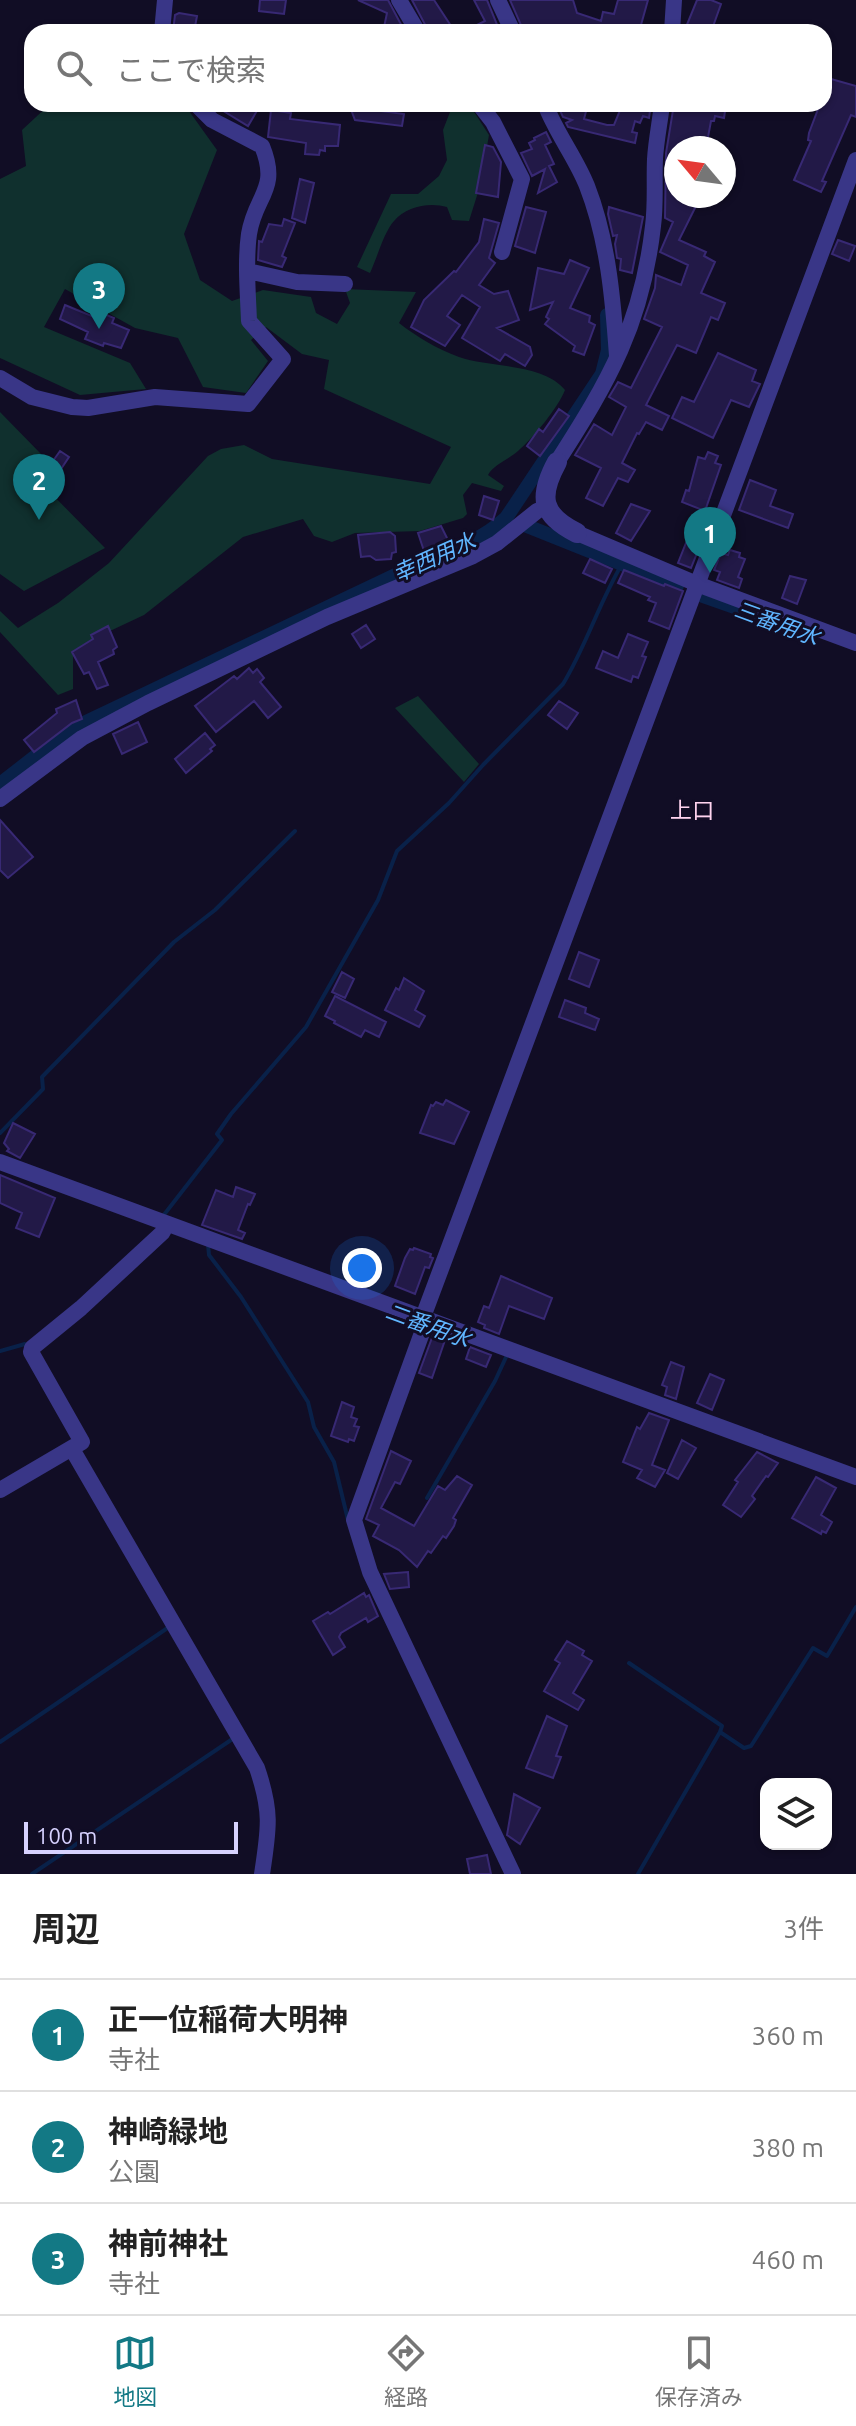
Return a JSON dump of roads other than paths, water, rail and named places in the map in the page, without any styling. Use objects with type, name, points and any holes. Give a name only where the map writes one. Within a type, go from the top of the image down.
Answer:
[{"type":"street","points":[[163,24],[165,0]]},
{"type":"street","points":[[399,0],[413,24]]},
{"type":"street","points":[[498,0],[509,24]]},
{"type":"street","points":[[672,24],[674,0]]},
{"type":"street","points":[[0,378],[32,397],[72,407],[88,408],[155,397],[248,404],[283,359],[249,321],[249,233],[270,179],[270,167],[262,146],[212,120],[204,112]]},
{"type":"street","points":[[485,112],[522,179],[502,252]]},
{"type":"street","points":[[548,112],[586,183],[603,233],[617,362]]},
{"type":"street","points":[[661,112],[655,156],[653,228],[638,306],[617,362],[598,399],[557,462],[546,485],[546,507],[555,521],[577,533],[697,584],[856,643]]},
{"type":"street","points":[[513,1874],[370,1572],[354,1520],[856,160]]},
{"type":"street","points":[[248,271],[297,282],[345,284]]},
{"type":"street","points":[[0,799],[82,738],[327,617],[473,556],[497,543],[546,507]]},
{"type":"street","points":[[0,1162],[425,1322],[856,1477]]},
{"type":"street","points":[[0,1490],[82,1442],[31,1352],[32,1348],[81,1308],[162,1233],[167,1224]]},
{"type":"street","points":[[72,1449],[257,1768],[268,1800],[269,1833],[262,1874]]},
{"type":"waterway","name":"幸西用水","points":[[0,784],[69,730],[488,532],[506,518],[602,374],[608,350],[607,315]]},
{"type":"waterway","name":"三番用水","points":[[522,524],[677,586]]},
{"type":"waterway","points":[[163,1216],[222,1140],[217,1134],[231,1114],[306,1027],[378,900],[397,851],[449,803],[563,684],[622,564]]},
{"type":"waterway","name":"三番用水","points":[[697,594],[769,619]]},
{"type":"waterway","points":[[0,1133],[43,1089],[42,1077],[174,942],[215,910],[295,831]]},
{"type":"waterway","points":[[208,1244],[209,1255],[241,1297],[308,1402],[314,1427],[334,1462],[348,1520]]},
{"type":"waterway","points":[[0,1351],[25,1344],[28,1347]]},
{"type":"waterway","points":[[427,1498],[507,1355]]},
{"type":"waterway","points":[[629,1663],[722,1726],[720,1732],[744,1748],[751,1746],[813,1648],[827,1656],[856,1607]]},
{"type":"waterway","points":[[0,1742],[169,1627]]},
{"type":"waterway","points":[[638,1874],[720,1732]]},
{"type":"waterway","points":[[32,1874],[231,1740]]},
{"type":"place","name":"神前神社","points":[[99,329]]},
{"type":"place","name":"神崎緑地","points":[[39,520]]},
{"type":"place","name":"正一位稲荷大明神","points":[[710,573]]},
{"type":"district","name":"上口","points":[[692,810]]},
{"type":"water label","name":"二番用水","points":[[428,1325]]}]
